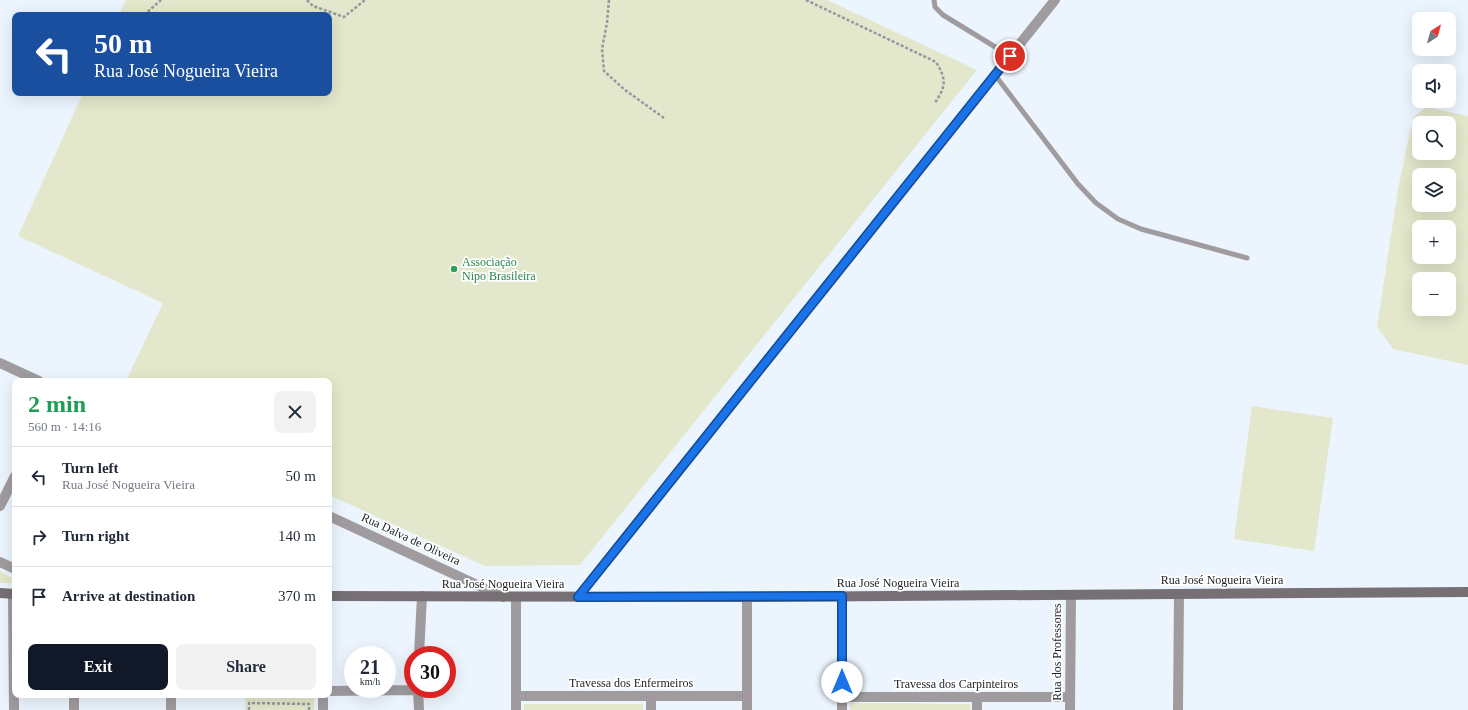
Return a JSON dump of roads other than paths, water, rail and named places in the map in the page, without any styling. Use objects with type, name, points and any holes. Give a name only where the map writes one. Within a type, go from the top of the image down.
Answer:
[{"type":"street","points":[[578,597],[1055,0]]},
{"type":"street","points":[[0,363],[32,378]]},
{"type":"street","points":[[0,506],[12,482]]},
{"type":"street","name":"Rua Dalva de Oliveira","points":[[332,517],[503,597]]},
{"type":"street","points":[[0,562],[12,567]]},
{"type":"street","name":"Rua José Nogueira Vieira","points":[[332,596],[747,597],[1468,592]]},
{"type":"street","points":[[0,593],[12,594]]},
{"type":"street","name":"Rua dos Professores","points":[[1070,594],[1070,710]]},
{"type":"street","points":[[1178,710],[1179,594]]},
{"type":"street","points":[[420,646],[422,596]]},
{"type":"street","points":[[842,596],[842,710]]},
{"type":"street","points":[[516,597],[516,710]]},
{"type":"street","points":[[747,597],[747,710]]},
{"type":"street","points":[[332,691],[404,690]]},
{"type":"street","name":"Travessa dos Enfermeiros","points":[[516,696],[747,696]]},
{"type":"street","points":[[651,696],[651,710]]},
{"type":"street","name":"Travessa dos Carpinteiros","points":[[842,697],[1070,697]]},
{"type":"street","points":[[977,697],[977,710]]},
{"type":"street","points":[[14,698],[14,710]]},
{"type":"street","points":[[74,698],[74,710]]},
{"type":"street","points":[[171,698],[171,710]]},
{"type":"street","points":[[323,698],[323,710]]},
{"type":"street","points":[[418,698],[419,710]]},
{"type":"lane","points":[[934,0],[935,7],[943,15],[1010,56]]},
{"type":"lane","points":[[995,76],[1078,184],[1096,203],[1118,219],[1141,229],[1247,258]]},
{"type":"place","name":"Associação Nipo Brasileira","points":[[454,269]]}]
